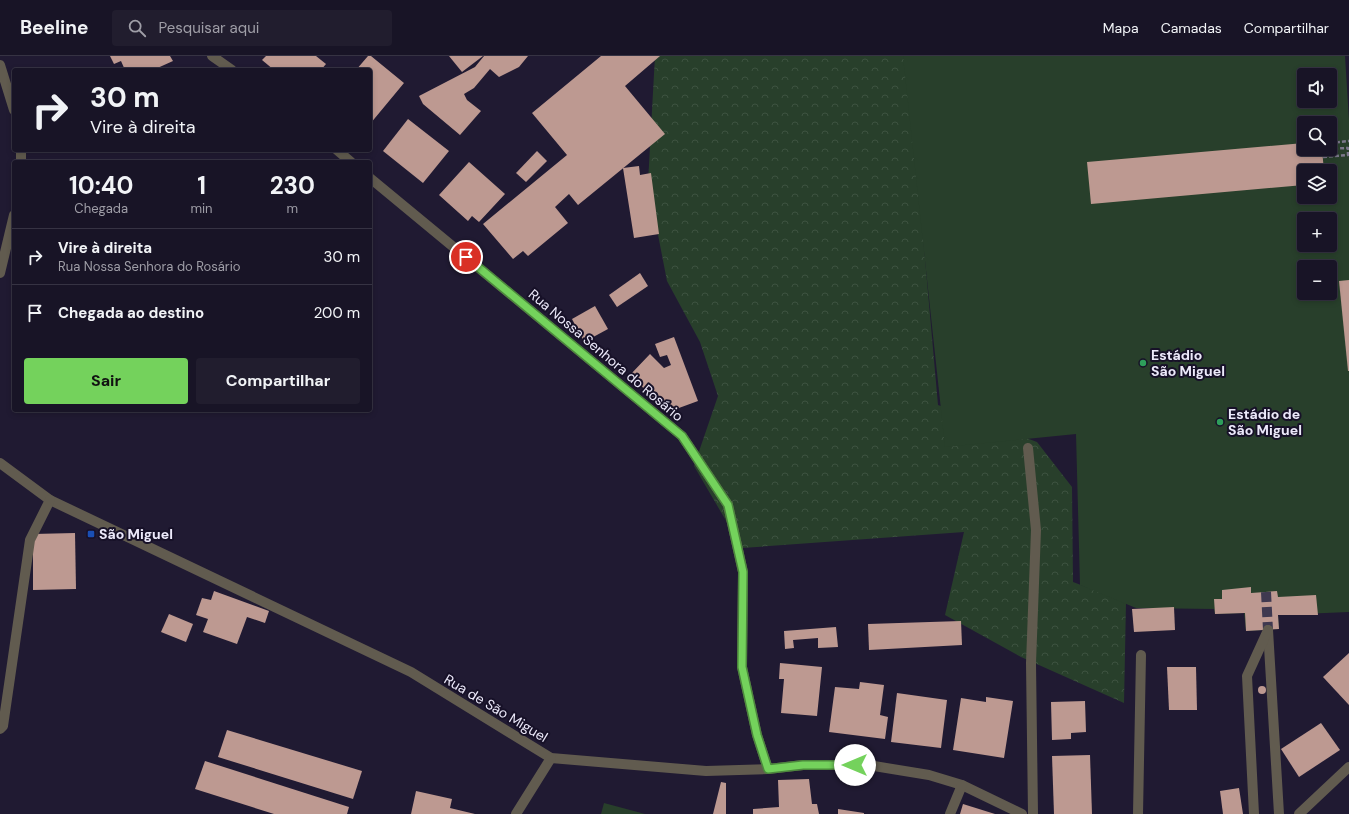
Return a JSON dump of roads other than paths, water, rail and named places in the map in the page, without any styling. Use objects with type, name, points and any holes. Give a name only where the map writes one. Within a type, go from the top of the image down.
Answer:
[{"type":"street","points":[[212,56],[229,68]]},
{"type":"street","points":[[0,65],[12,104]]},
{"type":"street","points":[[339,152],[349,160]]},
{"type":"street","name":"Rua Nossa Senhora do Rosário","points":[[372,180],[682,436],[728,505],[743,572],[742,667],[757,735],[768,769]]},
{"type":"street","points":[[0,273],[12,223]]},
{"type":"street","points":[[1028,448],[1036,530],[1031,663],[1033,814]]},
{"type":"street","name":"Rua de São Miguel","points":[[0,463],[50,500],[410,672],[551,758],[706,771],[768,769],[803,765],[868,766],[929,774],[962,785],[1022,814]]},
{"type":"street","points":[[0,729],[3,726],[30,540],[50,500]]},
{"type":"street","points":[[1254,814],[1247,676],[1268,630],[1279,814]]},
{"type":"street","points":[[1138,814],[1141,655]]},
{"type":"street","points":[[516,814],[551,758]]},
{"type":"street","points":[[1299,814],[1349,767]]},
{"type":"street","points":[[950,814],[962,785]]},
{"type":"tunnel","points":[[1266,592],[1268,630]]},
{"type":"place","name":"Estádio São Miguel","points":[[1143,363]]},
{"type":"place","name":"Estádio de São Miguel","points":[[1220,422]]},
{"type":"place","name":"São Miguel","points":[[91,534]]}]
